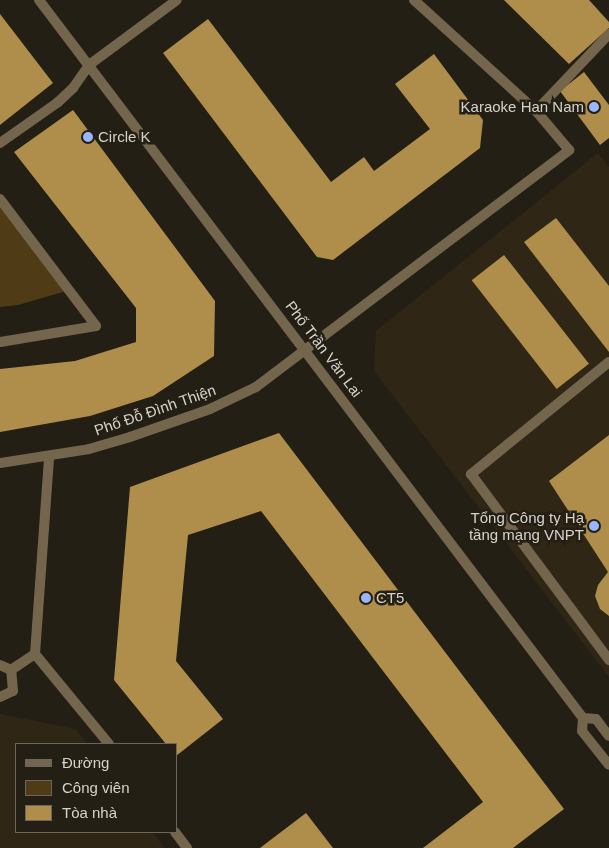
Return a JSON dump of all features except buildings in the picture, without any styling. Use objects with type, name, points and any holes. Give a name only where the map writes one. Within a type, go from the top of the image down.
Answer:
[{"type":"street","name":"Phố Trần Văn Lai","points":[[39,0],[583,718],[582,731],[609,765]]},
{"type":"street","points":[[0,143],[57,103],[73,88],[89,65],[177,0]]},
{"type":"street","points":[[414,0],[536,111],[609,34]]},
{"type":"street","name":"Phố Đỗ Đình Thiện","points":[[0,463],[49,457],[130,437],[210,409],[261,385],[306,351],[341,320],[568,150],[536,111]]},
{"type":"street","points":[[0,200],[96,326],[0,342]]},
{"type":"street","points":[[609,362],[471,474],[609,660]]},
{"type":"street","points":[[49,457],[35,654],[108,743]]},
{"type":"street","points":[[11,670],[35,654]]},
{"type":"street","points":[[0,665],[11,670]]},
{"type":"street","points":[[0,697],[13,691],[11,670]]},
{"type":"street","name":"Phố Trần Văn Lai","points":[[583,718],[596,719],[609,736]]},
{"type":"street","points":[[175,833],[187,848]]},
{"type":"shaded area","points":[[598,153],[609,167],[609,677],[374,371],[376,331]]},
{"type":"shaded area","points":[[0,714],[76,729],[86,743],[15,743],[15,833],[153,833],[165,848],[0,848]]},
{"type":"green space","points":[[0,199],[66,291],[18,305],[0,307]]},
{"type":"place","name":"Karaoke Han Nam","points":[[594,107]]},
{"type":"place","name":"Circle K","points":[[88,137]]},
{"type":"place","name":"Tổng Công ty Hạ tầng mạng VNPT","points":[[594,526]]},
{"type":"place","name":"CT5","points":[[366,598]]}]
